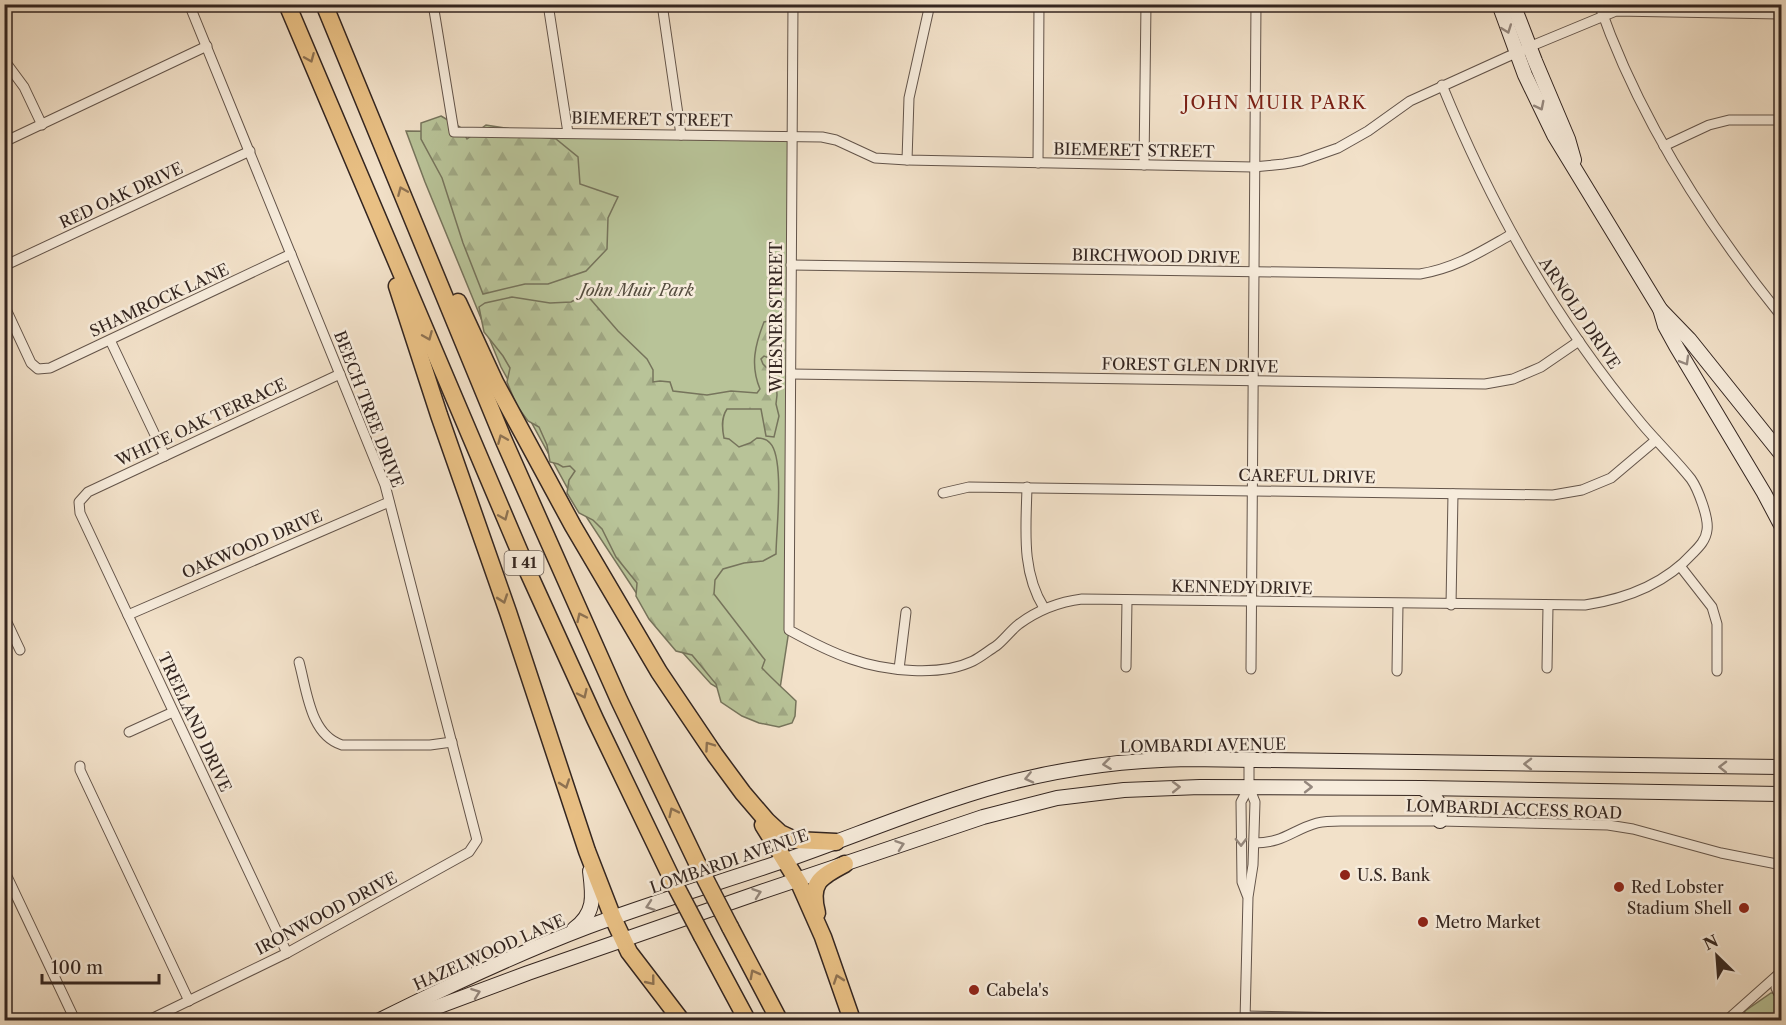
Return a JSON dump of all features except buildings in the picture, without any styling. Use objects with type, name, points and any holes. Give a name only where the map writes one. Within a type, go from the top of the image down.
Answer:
[{"type":"highway","name":"I 41","points":[[287,4],[529,574],[671,877],[747,1020]]},
{"type":"highway","name":"I 41","points":[[324,4],[482,392],[560,570],[698,865],[779,1020]]},
{"type":"highway","points":[[388,244],[399,295],[587,851],[622,940],[636,963],[681,1020]]},
{"type":"highway","points":[[424,245],[445,274],[495,382],[578,534],[659,672],[715,755],[770,825],[788,838],[799,841],[836,842]]},
{"type":"highway","points":[[743,793],[797,880],[823,937],[852,1020]]},
{"type":"highway","points":[[823,937],[815,902],[815,888],[823,877],[845,864]]},
{"type":"main road","points":[[1499,4],[1568,139],[1576,168],[1606,222],[1660,309],[1667,330],[1685,363],[1764,493],[1782,527]]},
{"type":"main road","points":[[1513,4],[1523,50]]},
{"type":"main road","points":[[1660,309],[1684,332],[1782,455]]},
{"type":"main road","points":[[1757,425],[1782,442]]},
{"type":"main road","name":"LOMBARDI AVENUE","points":[[613,918],[979,792],[1027,778],[1074,769],[1147,760],[1781,766]]},
{"type":"main road","points":[[622,940],[983,817],[1057,798],[1151,788],[1249,787],[1782,794]]},
{"type":"main road","points":[[1422,788],[1433,796],[1440,806],[1440,820]]},
{"type":"main road","points":[[1440,806],[1458,789]]},
{"type":"main road","points":[[563,936],[580,925],[592,905],[593,893],[587,851]]},
{"type":"main road","name":"HAZELWOOD LANE","points":[[380,1020],[462,979],[563,936],[613,918]]},
{"type":"main road","name":"HAZELWOOD LANE","points":[[402,1020],[622,940]]},
{"type":"street","name":"BEECH TREE DRIVE","points":[[189,4],[384,485],[477,840]]},
{"type":"street","name":"BIEMERET STREET","points":[[433,4],[454,132],[822,137],[836,140],[875,158],[1253,167],[1301,161],[1338,148],[1368,131],[1410,101],[1616,11],[1782,14]]},
{"type":"street","points":[[548,4],[568,133]]},
{"type":"street","points":[[662,4],[681,135]]},
{"type":"street","name":"WIESNER STREET","points":[[789,630],[793,4]]},
{"type":"street","points":[[907,160],[909,98],[930,4]]},
{"type":"street","points":[[1038,163],[1039,4]]},
{"type":"street","points":[[1144,165],[1146,4]]},
{"type":"street","points":[[1251,669],[1256,4]]},
{"type":"street","points":[[1599,4],[1635,90],[1664,146],[1712,225],[1743,270],[1782,317]]},
{"type":"street","points":[[4,142],[207,46]]},
{"type":"street","points":[[4,60],[24,87],[42,125]]},
{"type":"street","name":"ARNOLD DRIVE","points":[[1442,86],[1495,203],[1543,288],[1615,392],[1692,481],[1706,514],[1707,530],[1703,542]]},
{"type":"street","points":[[1664,146],[1709,124],[1729,120],[1782,120]]},
{"type":"street","name":"RED OAK DRIVE","points":[[4,266],[250,151]]},
{"type":"street","name":"BIRCHWOOD DRIVE","points":[[791,265],[1420,274],[1441,270],[1462,262],[1512,234]]},
{"type":"street","name":"SHAMROCK LANE","points":[[4,305],[32,363],[38,369],[50,368],[291,254]]},
{"type":"street","points":[[110,339],[165,456]]},
{"type":"street","name":"FOREST GLEN DRIVE","points":[[791,374],[1485,384],[1513,379],[1540,367],[1579,341]]},
{"type":"street","name":"WHITE OAK TERRACE","points":[[79,502],[88,492],[340,374]]},
{"type":"street","name":"CAREFUL DRIVE","points":[[943,493],[969,487],[1027,487],[1553,495],[1582,490],[1611,478],[1656,440]]},
{"type":"street","points":[[1027,487],[1025,546],[1029,572],[1044,608]]},
{"type":"street","points":[[1451,605],[1453,494]]},
{"type":"street","name":"TREELAND DRIVE","points":[[79,502],[80,513],[287,952]]},
{"type":"street","name":"OAKWOOD DRIVE","points":[[128,615],[389,502]]},
{"type":"street","name":"KENNEDY DRIVE","points":[[789,630],[853,660],[899,669],[944,670],[972,662],[998,645],[1018,625],[1044,608],[1067,601],[1082,599],[1585,605],[1625,596],[1646,588],[1680,566],[1703,542]]},
{"type":"street","points":[[1680,566],[1712,607],[1717,624],[1716,671]]},
{"type":"street","points":[[1126,667],[1127,600]]},
{"type":"street","points":[[1397,671],[1398,604]]},
{"type":"street","points":[[1547,668],[1548,606]]},
{"type":"street","points":[[899,669],[906,612]]},
{"type":"street","points":[[4,616],[21,650]]},
{"type":"street","points":[[299,662],[314,718],[330,741],[342,745],[430,745],[452,742]]},
{"type":"street","points":[[129,732],[173,712]]},
{"type":"street","points":[[1249,760],[1249,787],[1255,802],[1253,864],[1248,897],[1245,1018],[1471,1020]]},
{"type":"street","points":[[80,766],[189,1001]]},
{"type":"street","points":[[1248,897],[1242,882],[1241,802],[1249,787]]},
{"type":"street","name":"LOMBARDI ACCESS ROAD","points":[[1254,843],[1281,840],[1320,822],[1341,820],[1569,823],[1638,830],[1734,856],[1779,863]]},
{"type":"street","name":"IRONWOOD DRIVE","points":[[149,1020],[287,952],[469,852],[477,840]]},
{"type":"street","points":[[4,870],[75,1020]]},
{"type":"street","points":[[1779,974],[1776,988],[1782,1000]]},
{"type":"street","points":[[1727,1020],[1779,974]]},
{"type":"green space","points":[[441,116],[460,127],[467,139],[486,125],[556,139],[578,157],[580,184],[618,197],[608,218],[607,249],[586,271],[548,284],[525,284],[483,294],[463,243],[442,178],[421,139],[421,123]]},
{"type":"green space","name":"John Muir Park","points":[[406,131],[792,136],[789,630],[775,721],[711,684],[656,623],[568,489],[501,367]]},
{"type":"green space","points":[[586,294],[618,331],[647,359],[653,370],[653,382],[670,382],[673,391],[707,395],[731,391],[757,393],[760,389],[754,363],[758,339],[764,322],[769,321],[776,326],[778,356],[772,359],[764,356],[761,359],[776,377],[776,404],[779,416],[774,437],[766,436],[761,409],[727,409],[722,427],[724,438],[739,447],[761,438],[769,442],[775,451],[778,479],[776,554],[763,561],[723,569],[715,580],[714,594],[765,660],[762,668],[796,701],[792,723],[779,727],[759,723],[742,716],[721,702],[716,684],[692,655],[676,651],[649,619],[636,596],[637,583],[616,557],[602,529],[593,520],[579,513],[567,493],[569,480],[575,471],[570,466],[563,467],[550,462],[547,445],[539,427],[528,421],[517,406],[507,382],[510,368],[484,332],[479,307],[485,303],[512,297],[550,303],[571,302]]},
{"type":"green space","points":[[1771,993],[1781,1005],[1781,1018],[1744,1015],[1745,1011]]},
{"type":"place","name":"U.S. Bank","points":[[1345,875]]},
{"type":"place","name":"Red Lobster","points":[[1619,887]]},
{"type":"place","name":"Stadium Shell","points":[[1744,908]]},
{"type":"place","name":"Metro Market","points":[[1423,922]]},
{"type":"place","name":"Cabela's","points":[[974,990]]},
{"type":"district","name":"JOHN MUIR PARK","points":[[1275,103]]}]
